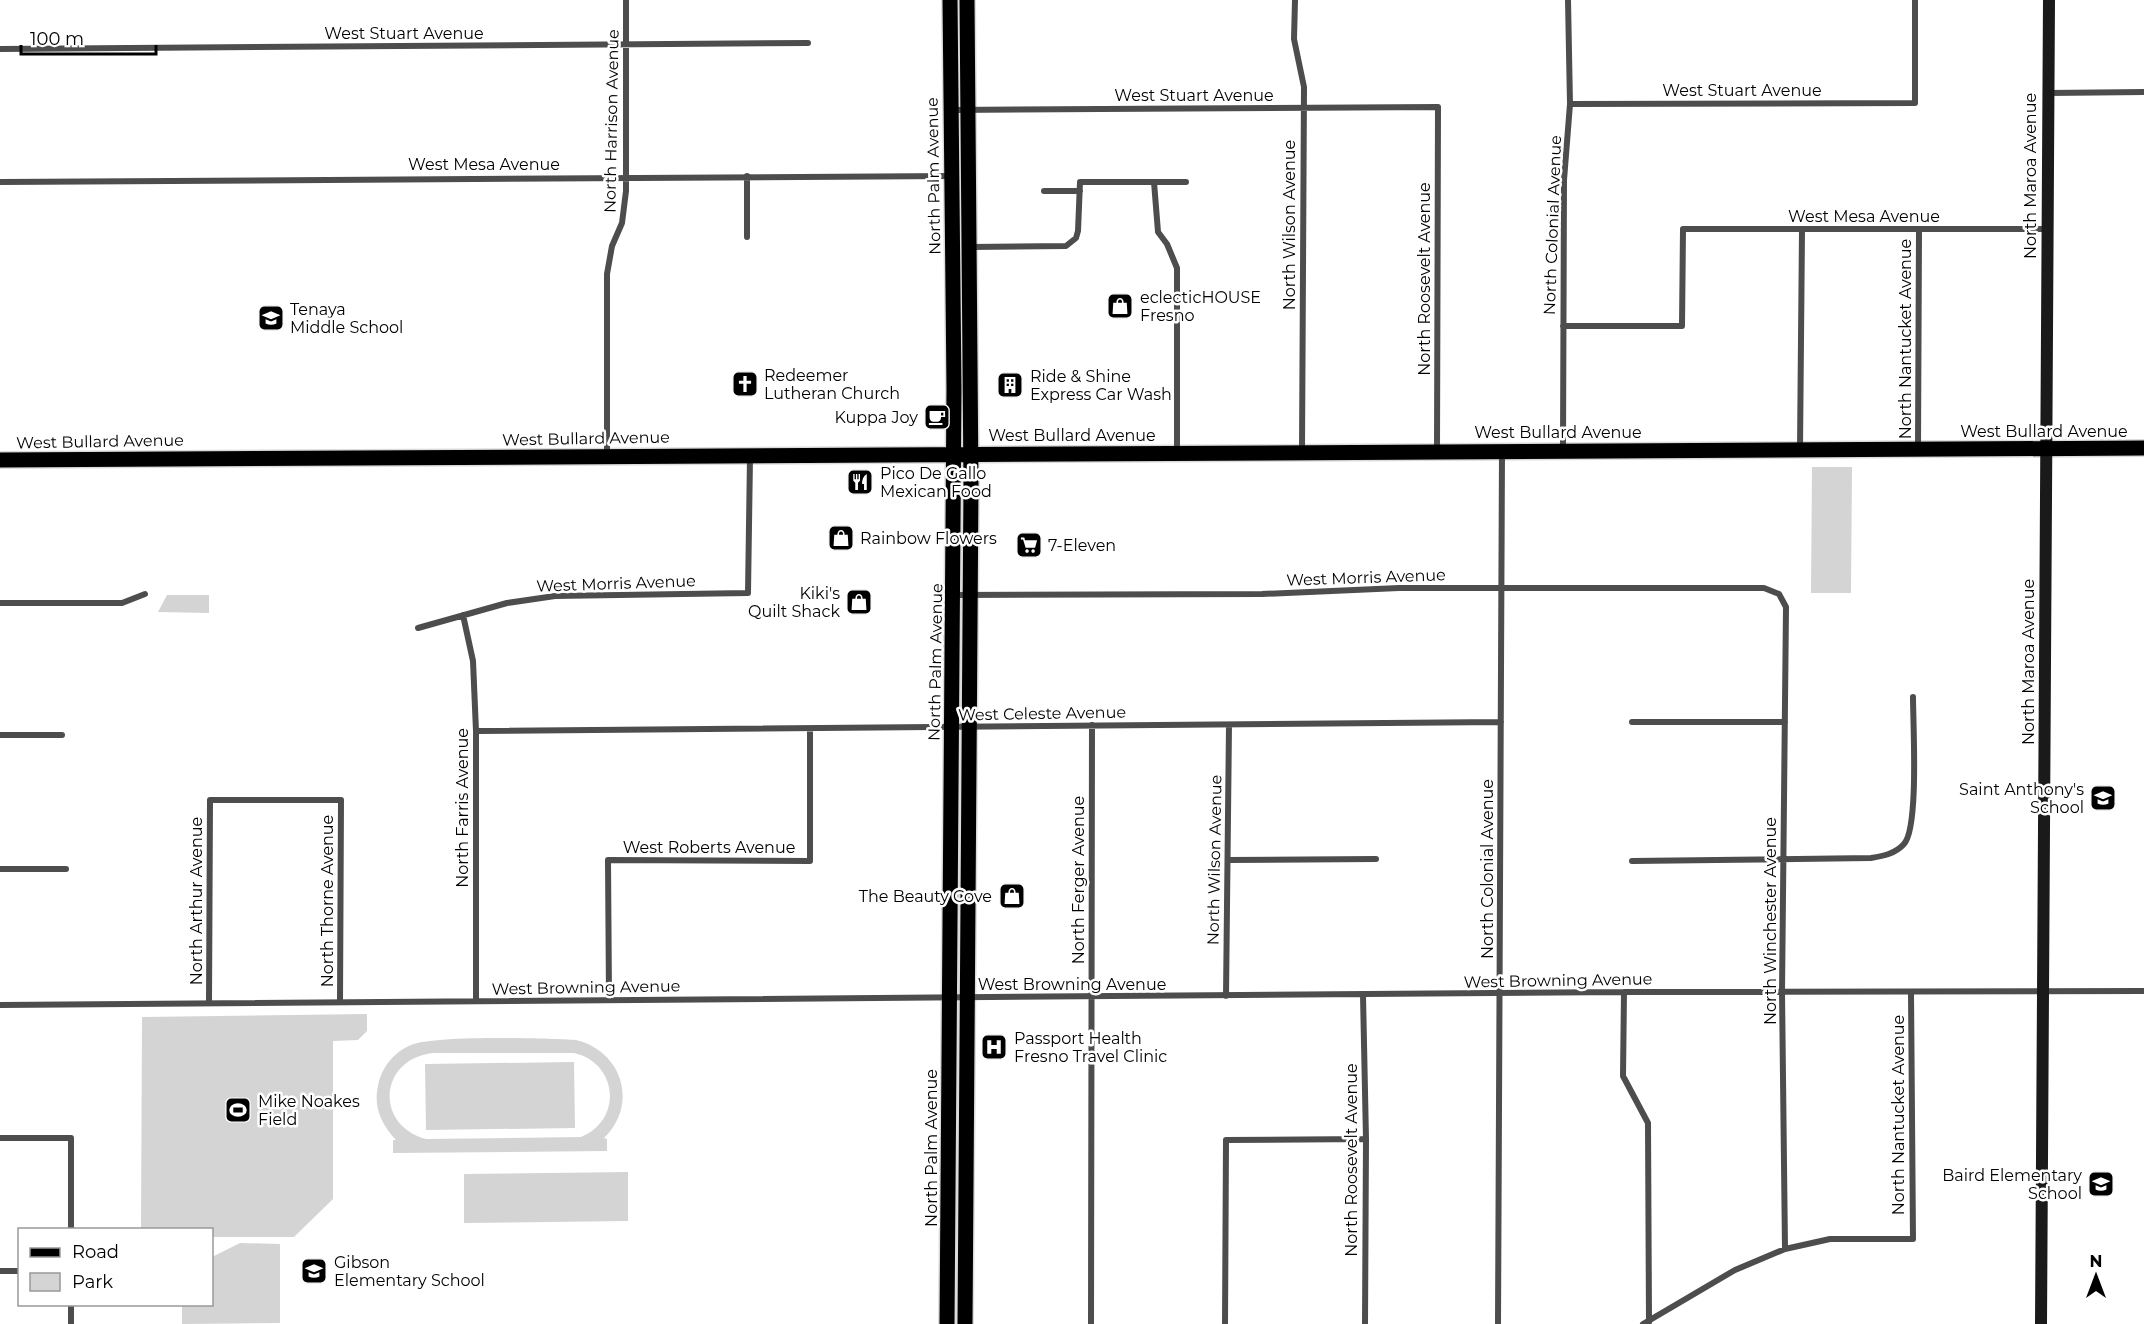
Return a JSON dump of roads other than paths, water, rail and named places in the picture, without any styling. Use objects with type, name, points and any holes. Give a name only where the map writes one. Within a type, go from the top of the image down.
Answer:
[{"type":"main road","name":"North Palm Avenue","points":[[950,0],[954,453],[952,727],[957,998],[966,1243],[965,1324]]},
{"type":"main road","name":"North Palm Avenue","points":[[947,1324],[948,1242],[968,726],[970,247],[967,110],[968,0]]},
{"type":"main road","name":"North Maroa Avenue","points":[[2041,1324],[2049,0]]},
{"type":"main road","points":[[952,237],[960,273],[962,323],[964,328],[970,330]]},
{"type":"main road","name":"West Bullard Avenue","points":[[0,460],[750,454],[2144,448]]},
{"type":"main road","points":[[948,1242],[966,1243]]},
{"type":"street","name":"North Harrison Avenue","points":[[607,456],[607,274],[612,246],[623,216],[626,177],[626,0]]},
{"type":"street","name":"North Wilson Avenue","points":[[1295,0],[1294,39],[1302,75],[1304,108],[1302,451]]},
{"type":"street","name":"North Colonial Avenue","points":[[1563,450],[1564,165],[1570,104],[1569,0]]},
{"type":"street","name":"West Stuart Avenue","points":[[1570,104],[1915,103],[1915,0]]},
{"type":"street","name":"West Stuart Avenue","points":[[0,49],[808,43]]},
{"type":"street","points":[[2048,93],[2144,92]]},
{"type":"street","name":"West Stuart Avenue","points":[[950,110],[1438,107]]},
{"type":"street","name":"North Roosevelt Avenue","points":[[1437,451],[1438,107]]},
{"type":"street","points":[[747,176],[747,237]]},
{"type":"street","name":"West Mesa Avenue","points":[[0,182],[968,176]]},
{"type":"street","points":[[970,247],[1056,247],[1071,244],[1078,231],[1080,182],[1186,182]]},
{"type":"street","points":[[1154,182],[1158,232],[1167,244],[1177,268],[1177,452]]},
{"type":"street","points":[[1044,191],[1080,190]]},
{"type":"street","name":"West Mesa Avenue","points":[[1563,326],[1682,326],[1683,230],[2046,229]]},
{"type":"street","points":[[1800,450],[1802,230]]},
{"type":"street","name":"North Nantucket Avenue","points":[[1918,449],[1919,230]]},
{"type":"street","name":"North Colonial Avenue","points":[[1498,1324],[1502,450]]},
{"type":"street","name":"West Morris Avenue","points":[[418,628],[507,603],[555,596],[748,593],[750,454]]},
{"type":"street","name":"West Morris Avenue","points":[[953,595],[1262,594],[1399,588],[1764,588],[1779,594]]},
{"type":"street","points":[[0,603],[122,603],[145,594]]},
{"type":"street","name":"North Winchester Avenue","points":[[1779,594],[1786,607],[1782,992],[1785,1249]]},
{"type":"street","name":"North Farris Avenue","points":[[463,615],[473,661],[476,731],[476,1001]]},
{"type":"street","points":[[1632,861],[1871,858],[1889,855],[1904,845],[1913,822],[1913,697]]},
{"type":"street","name":"West Celeste Avenue","points":[[476,731],[1502,722]]},
{"type":"street","points":[[1632,722],[1785,722]]},
{"type":"street","name":"North Wilson Avenue","points":[[1226,996],[1229,724]]},
{"type":"street","name":"North Ferger Avenue","points":[[1091,1324],[1092,725]]},
{"type":"street","name":"West Roberts Avenue","points":[[609,999],[608,860],[810,861],[810,729]]},
{"type":"street","points":[[0,735],[62,735]]},
{"type":"street","name":"North Thorne Avenue","points":[[210,800],[341,800],[340,1002]]},
{"type":"street","name":"North Arthur Avenue","points":[[209,1002],[210,800]]},
{"type":"street","points":[[1228,860],[1376,859]]},
{"type":"street","points":[[0,869],[66,869]]},
{"type":"street","points":[[1623,992],[1623,1076],[1648,1123],[1646,1323]]},
{"type":"street","name":"West Browning Avenue","points":[[0,1005],[1623,992],[2144,992]]},
{"type":"street","name":"North Nantucket Avenue","points":[[1785,1249],[1830,1239],[1913,1239],[1911,992]]},
{"type":"street","name":"North Roosevelt Avenue","points":[[1363,995],[1366,1139],[1365,1324]]},
{"type":"street","points":[[0,1138],[71,1138],[72,1228]]},
{"type":"street","points":[[1225,1324],[1226,1140],[1366,1139]]},
{"type":"street","points":[[1646,1323],[1735,1270],[1785,1249]]},
{"type":"street","points":[[0,1271],[18,1271]]},
{"type":"street","points":[[71,1306],[71,1324]]},
{"type":"place","name":"eclecticHOUSE Fresno","points":[[1120,306]]},
{"type":"place","name":"Tenaya Middle School","points":[[271,318]]},
{"type":"place","name":"Redeemer Lutheran Church","points":[[745,384]]},
{"type":"place","name":"Ride & Shine Express Car Wash","points":[[1010,385]]},
{"type":"place","name":"Kuppa Joy","points":[[937,417]]},
{"type":"place","name":"Pico De Gallo Mexican Food","points":[[860,482]]},
{"type":"place","name":"Rainbow Flowers","points":[[841,538]]},
{"type":"place","name":"7-Eleven","points":[[1029,545]]},
{"type":"place","name":"Kiki's Quilt Shack","points":[[859,602]]},
{"type":"place","name":"Saint Anthony's School","points":[[2103,798]]},
{"type":"place","name":"The Beauty Cove","points":[[1012,896]]},
{"type":"place","name":"Passport Health Fresno Travel Clinic","points":[[994,1047]]},
{"type":"place","name":"Mike Noakes Field","points":[[238,1110]]},
{"type":"place","name":"Baird Elementary School","points":[[2101,1184]]},
{"type":"place","name":"Gibson Elementary School","points":[[314,1271]]}]
